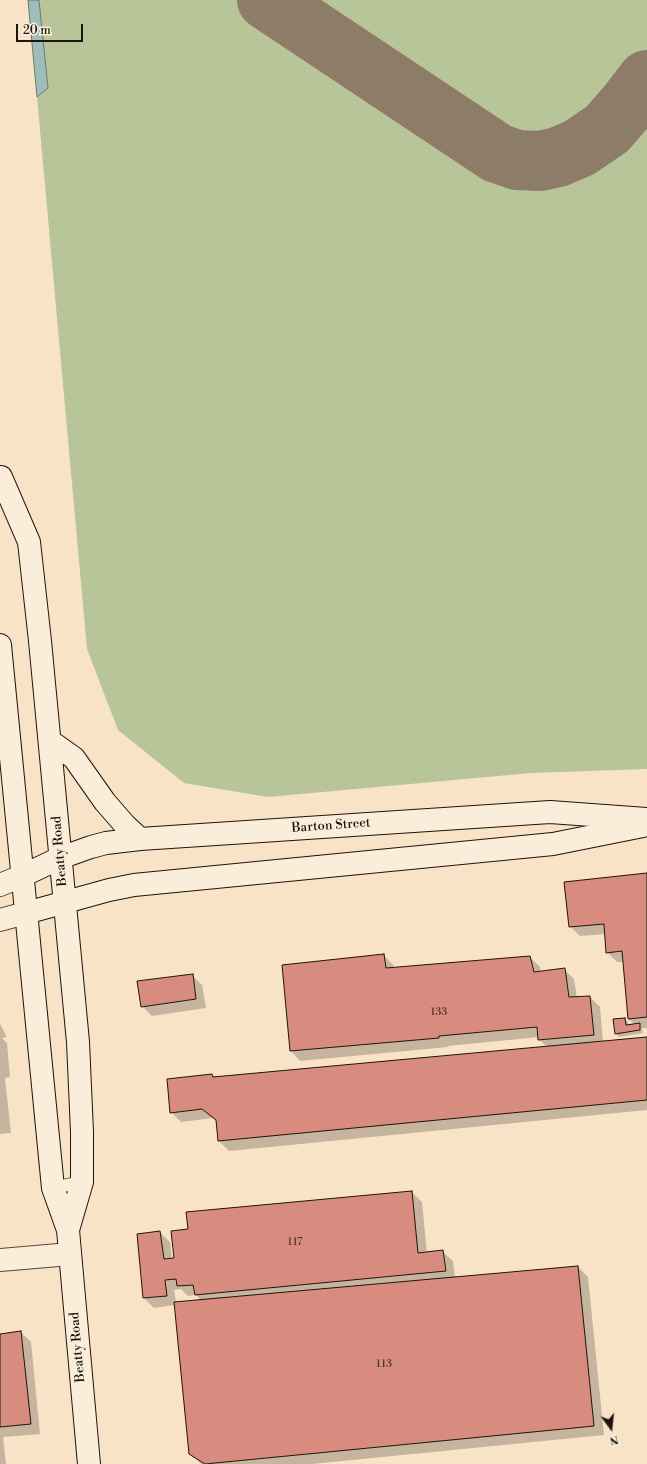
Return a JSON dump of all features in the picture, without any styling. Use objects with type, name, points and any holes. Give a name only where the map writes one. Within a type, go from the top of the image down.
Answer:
[{"type":"main road","name":"Beatty Road","points":[[0,477],[29,542],[50,741],[78,1042],[82,1132],[82,1182],[68,1230]]},
{"type":"main road","name":"Beatty Road","points":[[0,645],[53,1188],[68,1230],[89,1464]]},
{"type":"main road","points":[[50,741],[74,758],[105,802],[125,825],[140,839]]},
{"type":"main road","name":"Barton Street","points":[[0,885],[60,858],[106,843],[140,839],[550,812],[647,819]]},
{"type":"main road","points":[[0,920],[109,890],[134,885],[553,844],[647,825]]},
{"type":"main road","points":[[0,1260],[70,1254]]},
{"type":"lane","points":[[53,1188],[82,1182]]},
{"type":"green space","points":[[39,0],[647,0],[647,769],[531,773],[268,797],[184,783],[118,730],[87,649],[37,97],[48,88]]},
{"type":"water","points":[[28,0],[39,0],[48,88],[37,97]]},
{"type":"building","points":[[647,873],[647,1017],[628,1019],[622,951],[606,953],[604,924],[569,927],[564,882]]},
{"type":"building","points":[[384,954],[386,968],[530,956],[534,972],[565,968],[569,997],[590,996],[594,1035],[538,1040],[537,1027],[439,1036],[439,1038],[290,1051],[282,965]]},
{"type":"building","points":[[193,974],[196,999],[141,1007],[137,981]]},
{"type":"building","points":[[625,1018],[626,1025],[640,1023],[640,1030],[615,1034],[613,1019]]},
{"type":"building","points":[[647,1037],[647,1100],[218,1141],[216,1120],[202,1109],[170,1113],[167,1079],[212,1074],[213,1077]]},
{"type":"building","points":[[412,1191],[418,1253],[443,1250],[446,1271],[195,1295],[193,1285],[177,1286],[176,1279],[165,1280],[167,1296],[143,1298],[137,1234],[160,1231],[164,1259],[174,1258],[171,1231],[188,1229],[186,1212]]},
{"type":"building","points":[[578,1266],[594,1426],[205,1464],[189,1454],[174,1302]]},
{"type":"building","points":[[21,1331],[31,1424],[0,1427],[0,1334]]},
{"type":"taxiway","points":[[267,0],[497,153],[517,160],[540,161],[558,157],[579,148],[607,129],[647,80]]}]
